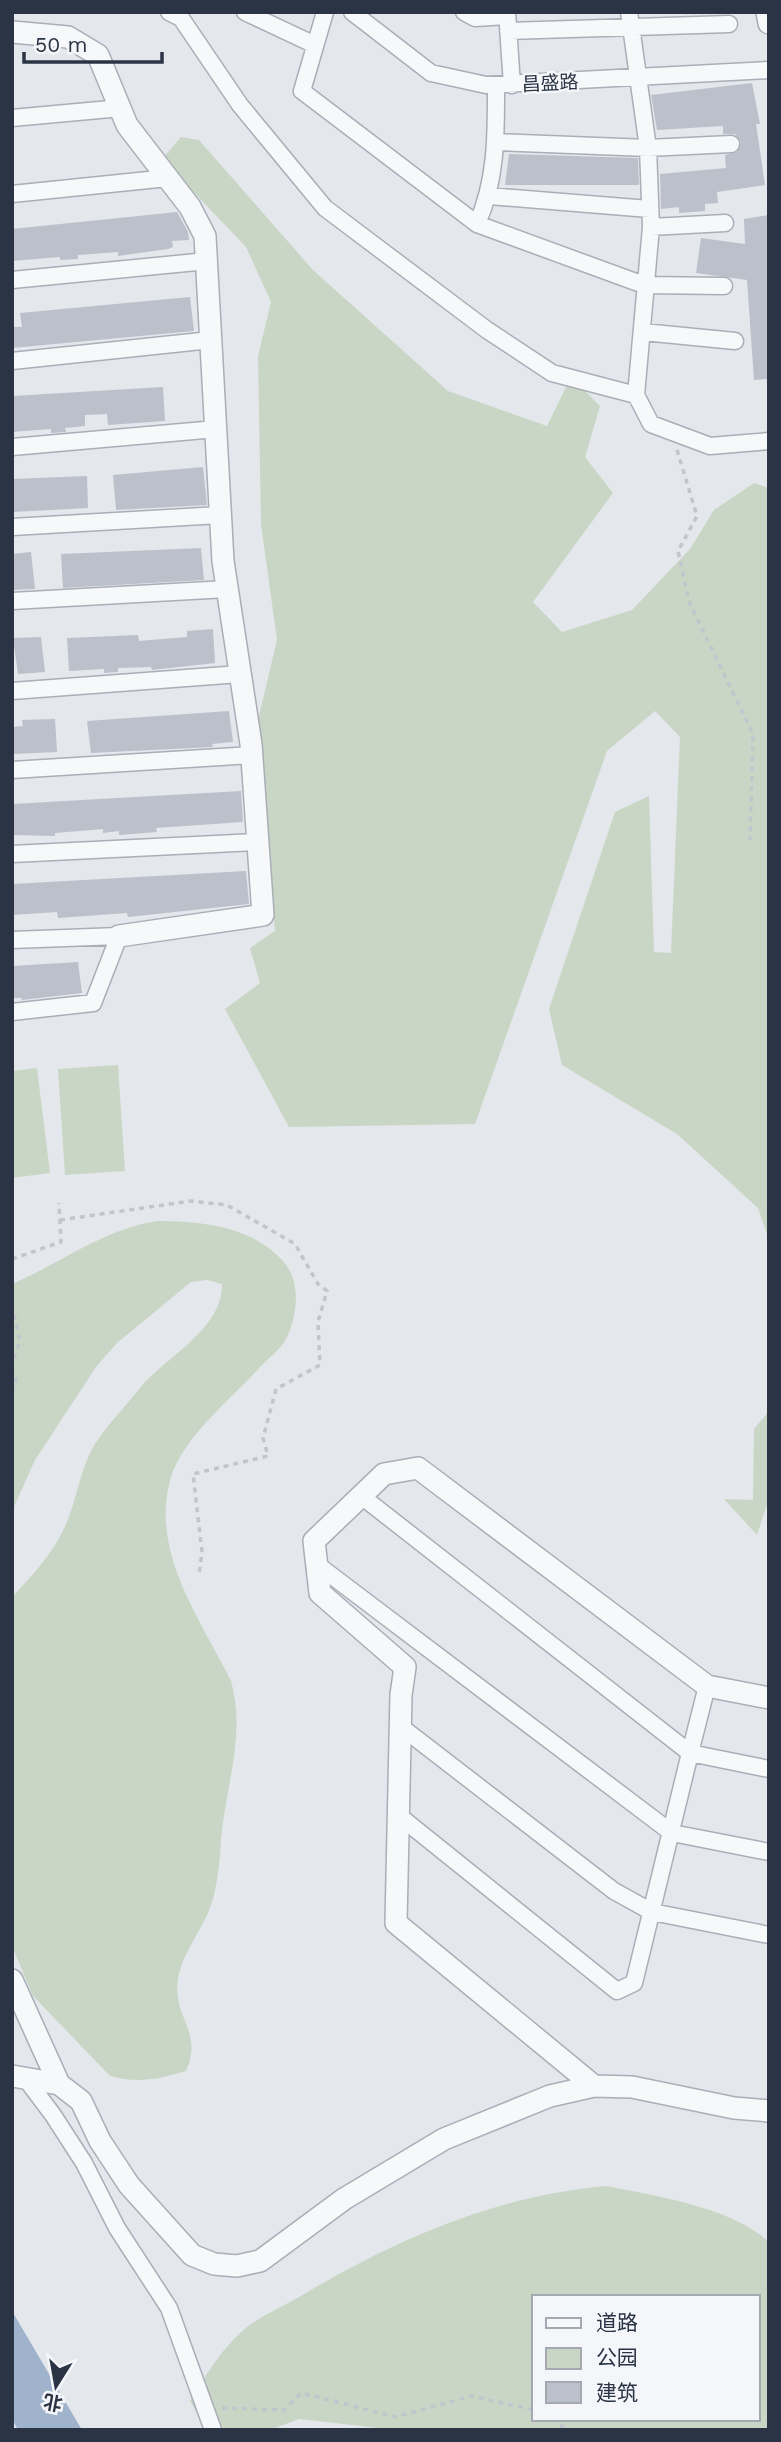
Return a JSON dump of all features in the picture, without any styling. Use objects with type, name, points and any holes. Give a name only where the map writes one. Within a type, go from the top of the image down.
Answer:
[{"type":"street","points":[[169,12],[181,18],[240,104],[325,208],[488,330],[552,373],[636,395]]},
{"type":"street","points":[[245,12],[316,45]]},
{"type":"street","points":[[325,12],[302,91],[477,224],[645,285],[724,285]]},
{"type":"street","name":"昌盛路","points":[[352,12],[431,73],[504,85],[769,70]]},
{"type":"street","points":[[464,12],[475,18],[508,20],[630,19],[729,24]]},
{"type":"street","points":[[767,12],[769,23]]},
{"type":"street","points":[[630,19],[648,148],[651,227],[636,395],[652,424],[710,446],[769,441]]},
{"type":"street","points":[[477,224],[489,196],[504,85],[508,20]]},
{"type":"street","points":[[12,32],[68,37],[98,55],[127,125],[190,207],[205,236],[220,515],[227,589],[252,755],[263,915],[119,936],[12,940]]},
{"type":"street","points":[[12,118],[121,108]]},
{"type":"street","points":[[496,142],[648,148],[730,144]]},
{"type":"street","points":[[12,194],[169,178]]},
{"type":"street","points":[[489,196],[649,208]]},
{"type":"street","points":[[651,227],[725,223]]},
{"type":"street","points":[[12,280],[207,261]]},
{"type":"street","points":[[643,332],[735,341]]},
{"type":"street","points":[[12,361],[211,340]]},
{"type":"street","points":[[12,447],[216,429]]},
{"type":"street","points":[[12,527],[220,515]]},
{"type":"street","points":[[12,601],[227,589]]},
{"type":"street","points":[[12,691],[240,674]]},
{"type":"street","points":[[12,770],[252,755]]},
{"type":"street","points":[[12,855],[258,842]]},
{"type":"street","points":[[12,1012],[93,1003],[119,936]]},
{"type":"street","points":[[594,2086],[396,1923],[400,1726],[405,1667],[320,1593],[314,1541],[384,1474],[418,1468],[708,1686],[769,1698]]},
{"type":"street","points":[[360,1496],[690,1753],[769,1769]]},
{"type":"street","points":[[315,1563],[672,1833],[769,1852]]},
{"type":"street","points":[[398,1815],[617,1991],[634,1983],[708,1686]]},
{"type":"street","points":[[400,1726],[614,1891],[652,1912],[769,1936]]},
{"type":"street","points":[[12,1980],[59,2084],[81,2101],[100,2141],[129,2185],[192,2255],[214,2264],[237,2266],[260,2261],[344,2199],[444,2140],[550,2096],[594,2086],[632,2087],[734,2108],[769,2111]]},
{"type":"street","points":[[19,2078],[59,2084]]},
{"type":"street","points":[[19,2078],[78,2153],[117,2228],[169,2308],[213,2430]]},
{"type":"path","points":[[671,432],[698,516],[678,551],[689,602],[753,734],[750,840]]},
{"type":"path","points":[[60,1220],[191,1201],[227,1205],[295,1244],[318,1284],[327,1292],[318,1322],[320,1365],[276,1389],[263,1438],[268,1456],[193,1474],[202,1552],[199,1574]]},
{"type":"path","points":[[12,1259],[61,1242],[60,1203]]},
{"type":"path","points":[[12,1305],[20,1341],[12,1366],[16,1378],[12,1394]]},
{"type":"path","points":[[205,2407],[284,2410],[301,2393],[396,2417],[471,2396],[532,2410]]},
{"type":"green space","points":[[181,137],[199,140],[313,270],[448,391],[547,426],[571,377],[600,406],[585,457],[613,493],[533,602],[562,632],[632,610],[690,549],[714,510],[754,483],[769,488],[769,1240],[758,1208],[677,1134],[562,1065],[549,1009],[615,812],[649,796],[654,952],[671,953],[680,737],[655,711],[607,751],[475,1124],[289,1127],[225,1009],[260,983],[250,948],[275,931],[258,720],[277,640],[261,524],[258,356],[271,302],[246,247],[162,159]]},
{"type":"green space","points":[[118,1065],[125,1171],[65,1175],[58,1069]]},
{"type":"green space","points":[[37,1068],[50,1173],[12,1178],[12,1071]]},
{"type":"green space","points":[[157,1221],[207,1224],[240,1232],[255,1239],[269,1248],[288,1267],[296,1297],[293,1319],[284,1343],[197,1432],[177,1462],[171,1477],[166,1504],[172,1557],[181,1583],[231,1681],[235,1701],[236,1740],[214,1894],[184,1959],[178,1979],[177,1993],[190,2035],[191,2057],[186,2071],[139,2080],[110,2076],[33,1996],[12,1946],[12,1597],[58,1541],[95,1444],[150,1377],[203,1329],[220,1300],[222,1284],[207,1280],[191,1282],[117,1343],[96,1367],[35,1460],[12,1511],[12,1284],[119,1231]]},
{"type":"green space","points":[[769,1411],[769,1498],[757,1535],[724,1499],[753,1500],[754,1429]]},
{"type":"green space","points":[[606,2186],[670,2199],[714,2212],[735,2220],[769,2242],[769,2430],[396,2430],[299,2419],[270,2430],[207,2430],[190,2401],[225,2349],[253,2323],[335,2276],[408,2239],[485,2210],[524,2200]]},
{"type":"water","points":[[12,2311],[82,2430],[18,2430],[12,2419]]},
{"type":"building","points":[[752,83],[760,124],[756,124],[765,185],[717,192],[718,203],[705,204],[705,211],[679,213],[679,207],[661,209],[660,174],[726,168],[725,155],[737,152],[741,143],[735,134],[723,134],[723,126],[657,130],[651,95]]},
{"type":"building","points":[[509,154],[638,158],[639,185],[505,185]]},
{"type":"building","points":[[177,212],[188,232],[189,240],[172,241],[173,247],[168,249],[118,256],[118,252],[78,255],[78,259],[60,260],[60,257],[12,261],[12,229]]},
{"type":"building","points":[[769,215],[769,379],[754,380],[747,280],[696,273],[701,238],[745,244],[744,219]]},
{"type":"building","points":[[190,297],[194,331],[12,348],[12,327],[22,327],[20,313]]},
{"type":"building","points":[[163,387],[165,421],[108,425],[107,414],[85,415],[85,426],[65,428],[66,432],[51,433],[51,429],[12,432],[12,396]]},
{"type":"building","points":[[203,467],[207,505],[116,510],[113,475]]},
{"type":"building","points":[[87,476],[88,508],[12,512],[12,479]]},
{"type":"building","points":[[201,548],[204,580],[63,588],[61,554]]},
{"type":"building","points":[[31,552],[35,589],[12,590],[12,554]]},
{"type":"building","points":[[213,629],[215,663],[152,670],[151,667],[118,668],[118,672],[104,673],[104,669],[69,671],[67,638],[138,635],[139,641],[187,637],[187,631]]},
{"type":"building","points":[[41,637],[45,672],[18,674],[13,638]]},
{"type":"building","points":[[229,711],[233,742],[212,744],[213,747],[91,753],[87,721]]},
{"type":"building","points":[[55,719],[57,752],[12,754],[12,727],[23,726],[22,720]]},
{"type":"building","points":[[241,791],[243,822],[156,828],[157,832],[119,835],[119,831],[103,833],[103,829],[55,833],[55,836],[12,835],[12,804]]},
{"type":"building","points":[[246,871],[249,904],[128,917],[127,913],[58,918],[57,912],[12,915],[12,884]]},
{"type":"building","points":[[78,962],[82,993],[22,1000],[12,998],[12,966]]}]
